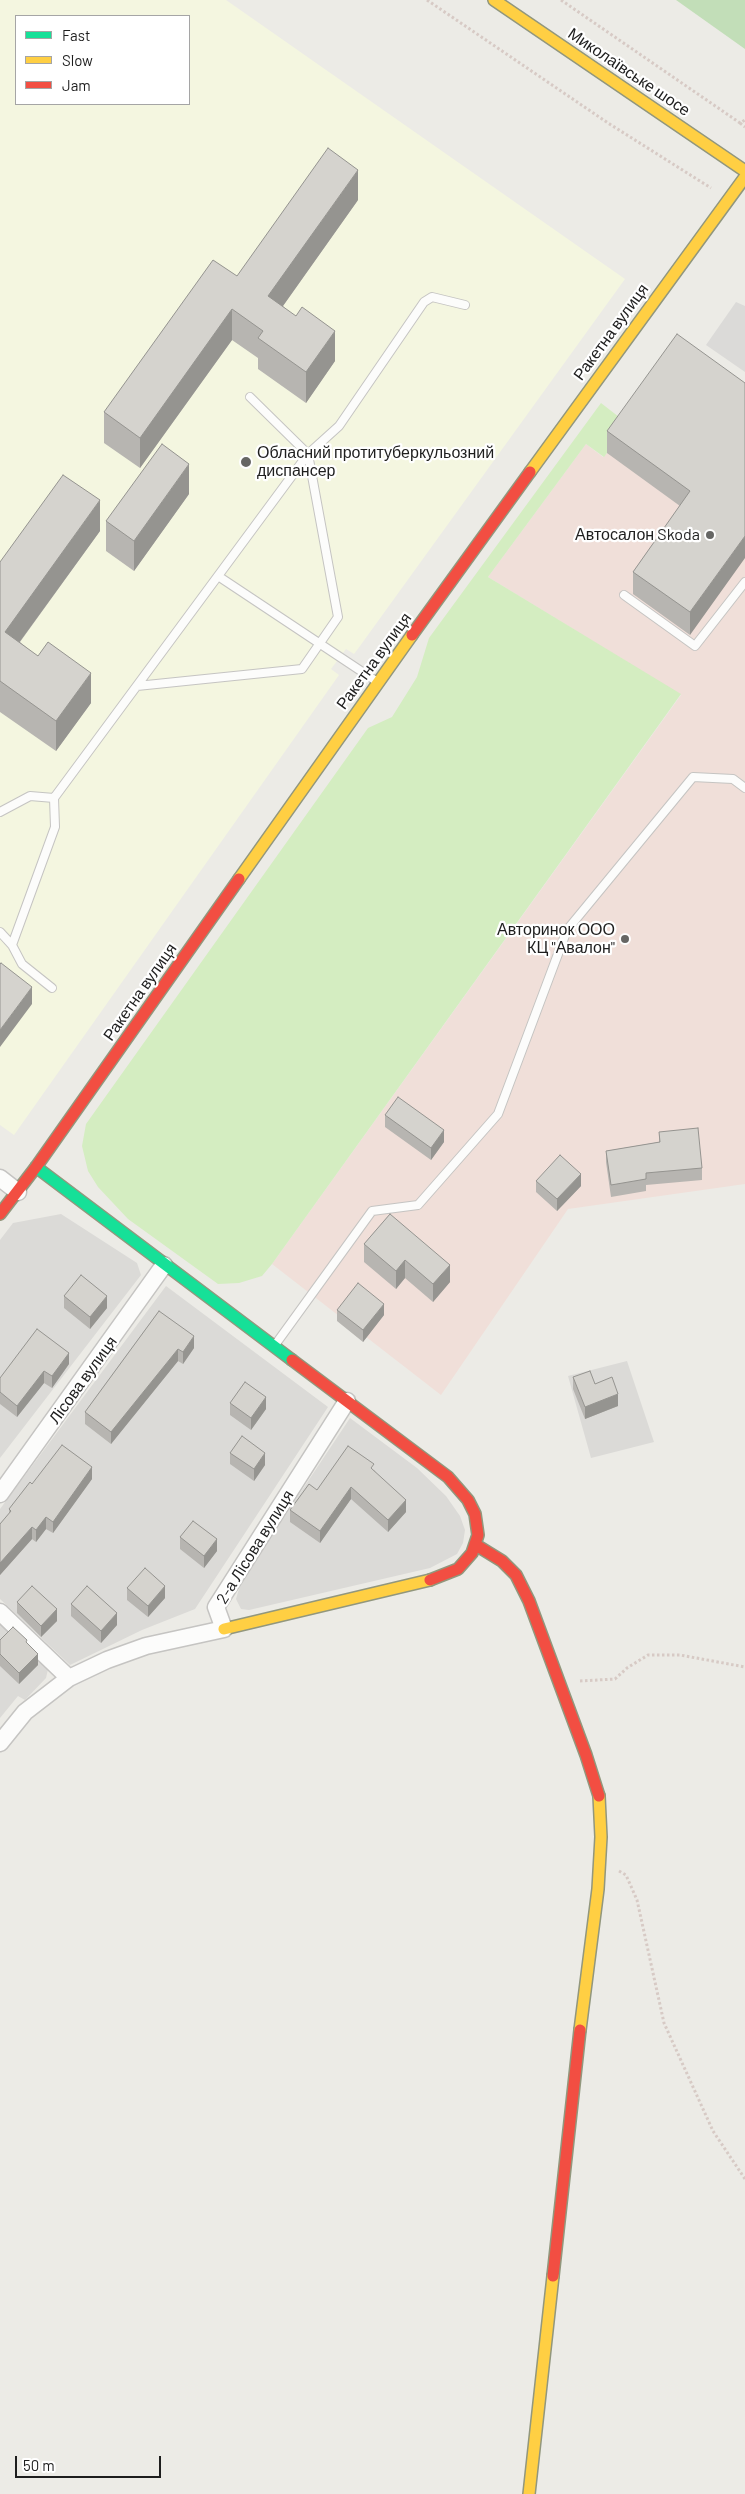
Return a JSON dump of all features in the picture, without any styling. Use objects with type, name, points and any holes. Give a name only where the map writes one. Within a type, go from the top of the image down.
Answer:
[{"type":"street","name":"Миколаївське шосе","points":[[494,0],[745,171]]},
{"type":"street","name":"Ракетна вулиця","points":[[0,1214],[36,1168],[378,682],[745,178]]},
{"type":"street","points":[[36,1168],[164,1265],[275,1345],[448,1477],[458,1488],[475,1514],[478,1526],[476,1545],[467,1560],[440,1578],[224,1629]]},
{"type":"street","points":[[0,1178],[18,1192]]},
{"type":"street","name":"Лісова вулиця","points":[[0,1494],[164,1265]]},
{"type":"street","name":"2-а Лісова вулиця","points":[[0,1743],[25,1712],[69,1678],[107,1660],[146,1646],[224,1629],[216,1607],[347,1401]]},
{"type":"street","points":[[476,1545],[502,1561],[516,1575],[530,1601],[586,1755],[599,1797],[600,1860],[528,2494]]},
{"type":"street","points":[[0,1612],[69,1678]]},
{"type":"lane","points":[[12,945],[55,827],[54,798],[308,454],[339,426],[424,302],[432,297],[465,305]]},
{"type":"lane","points":[[137,686],[302,669],[338,617],[308,454],[250,397]]},
{"type":"lane","points":[[218,576],[319,645],[378,682]]},
{"type":"lane","points":[[624,595],[695,646],[745,582]]},
{"type":"lane","points":[[275,1345],[372,1211],[418,1205],[498,1114],[567,930],[693,777],[733,779],[745,788]]},
{"type":"lane","points":[[0,812],[30,796],[54,798]]},
{"type":"lane","points":[[0,932],[12,945],[22,964],[52,988]]},
{"type":"path","points":[[427,0],[608,123],[728,199]]},
{"type":"path","points":[[561,0],[745,127]]},
{"type":"path","points":[[740,123],[745,120]]},
{"type":"path","points":[[558,1680],[591,1682],[615,1679],[627,1668],[648,1655],[680,1655],[745,1667]]},
{"type":"path","points":[[600,1860],[626,1875],[633,1892],[664,2023],[713,2131],[745,2179]]},
{"type":"shaded area","name":"Обласний протитуберкульозний диспансер","points":[[0,0],[226,0],[625,279],[354,654],[346,649],[331,669],[339,675],[14,1135],[0,1125]]},
{"type":"shaded area","points":[[736,302],[745,306],[745,372],[706,345]]},
{"type":"shaded area","name":"Авторинок ООО КЦ \"Авалон\"","points":[[745,406],[745,1184],[568,1209],[441,1395],[272,1264],[681,695],[488,577],[586,444],[603,457],[607,453]]},
{"type":"shaded area","points":[[61,1214],[137,1263],[141,1275],[0,1458],[0,1240],[13,1223]]},
{"type":"shaded area","points":[[166,1286],[328,1407],[195,1609],[142,1630],[70,1665],[0,1599],[0,1509]]},
{"type":"shaded area","points":[[627,1361],[654,1442],[591,1458],[568,1376]]},
{"type":"shaded area","points":[[350,1418],[417,1468],[446,1496],[460,1516],[465,1530],[463,1543],[457,1554],[430,1568],[249,1610],[241,1609],[236,1599],[241,1582]]},
{"type":"shaded area","points":[[0,1621],[49,1665],[46,1678],[25,1700],[18,1696],[0,1718]]},
{"type":"green space","points":[[676,0],[745,0],[745,49]]},
{"type":"green space","points":[[601,403],[628,424],[604,457],[586,444],[488,577],[681,694],[272,1264],[262,1276],[239,1283],[218,1284],[128,1219],[98,1187],[88,1171],[82,1146],[86,1124],[368,728],[392,717],[417,677],[429,638]]},
{"type":"building","points":[[328,148],[358,170],[268,296],[296,316],[302,307],[335,331],[306,372],[258,338],[263,331],[232,309],[140,438],[104,412],[213,260],[237,276]]},
{"type":"building","points":[[677,334],[745,383],[745,536],[690,612],[633,572],[690,491],[607,431]]},
{"type":"building","points":[[162,444],[189,464],[134,541],[106,521]]},
{"type":"building","points":[[63,475],[100,500],[5,632],[38,656],[48,642],[91,673],[56,721],[0,681],[0,562]]},
{"type":"building","points":[[0,964],[32,987],[0,1030]]},
{"type":"building","points":[[398,1097],[444,1130],[431,1148],[385,1115]]},
{"type":"building","points":[[698,1128],[702,1168],[646,1173],[646,1179],[611,1185],[606,1151],[660,1142],[659,1132]]},
{"type":"building","points":[[560,1155],[581,1174],[557,1199],[536,1181]]},
{"type":"building","points":[[390,1214],[450,1265],[433,1284],[405,1260],[396,1271],[364,1244]]},
{"type":"building","points":[[81,1275],[107,1296],[90,1317],[64,1296]]},
{"type":"building","points":[[358,1283],[384,1304],[363,1330],[337,1310]]},
{"type":"building","points":[[159,1311],[194,1336],[183,1352],[178,1349],[111,1432],[85,1412]]},
{"type":"building","points":[[37,1329],[69,1353],[52,1376],[44,1371],[17,1406],[0,1392],[0,1378]]},
{"type":"building","points":[[590,1371],[595,1384],[612,1377],[618,1394],[585,1407],[573,1377]]},
{"type":"building","points":[[245,1382],[266,1397],[251,1418],[230,1403]]},
{"type":"building","points":[[242,1436],[265,1453],[254,1469],[230,1453]]},
{"type":"building","points":[[62,1445],[92,1467],[53,1522],[46,1517],[36,1530],[32,1527],[0,1563],[0,1524],[30,1482],[32,1484]]},
{"type":"building","points":[[348,1446],[374,1464],[371,1468],[406,1500],[388,1520],[351,1487],[320,1531],[290,1510],[309,1484],[317,1490]]},
{"type":"building","points":[[193,1521],[217,1539],[204,1556],[180,1537]]},
{"type":"building","points":[[145,1568],[165,1586],[148,1606],[127,1588]]},
{"type":"building","points":[[32,1586],[57,1609],[41,1626],[17,1602]]},
{"type":"building","points":[[87,1586],[117,1613],[101,1631],[71,1604]]},
{"type":"building","points":[[13,1627],[38,1654],[19,1673],[0,1654],[0,1640]]},
{"type":"traffic: fast","points":[[36,1167],[292,1360]]},
{"type":"traffic: slow","points":[[494,0],[745,171]]},
{"type":"traffic: slow","points":[[530,472],[745,177]]},
{"type":"traffic: slow","points":[[239,879],[412,635]]},
{"type":"traffic: slow","points":[[224,1629],[430,1580]]},
{"type":"traffic: slow","points":[[580,2030],[598,1889],[601,1837],[599,1796]]},
{"type":"traffic: slow","points":[[529,2494],[553,2276]]},
{"type":"traffic: jam","points":[[412,635],[530,472]]},
{"type":"traffic: jam","points":[[0,1214],[36,1167],[239,879]]},
{"type":"traffic: jam","points":[[292,1360],[448,1477],[468,1500],[475,1514],[478,1535],[472,1553],[458,1569],[430,1580]]},
{"type":"traffic: jam","points":[[476,1545],[502,1561],[516,1575],[529,1601],[586,1755],[599,1796]]},
{"type":"traffic: jam","points":[[553,2276],[580,2030]]},
{"type":"place","name":"Обласний протитуберкульозний диспансер","points":[[246,462]]},
{"type":"place","name":"Автосалон Skoda","points":[[710,535]]},
{"type":"place","name":"Авторинок ООО КЦ \"Авалон\"","points":[[625,939]]}]
